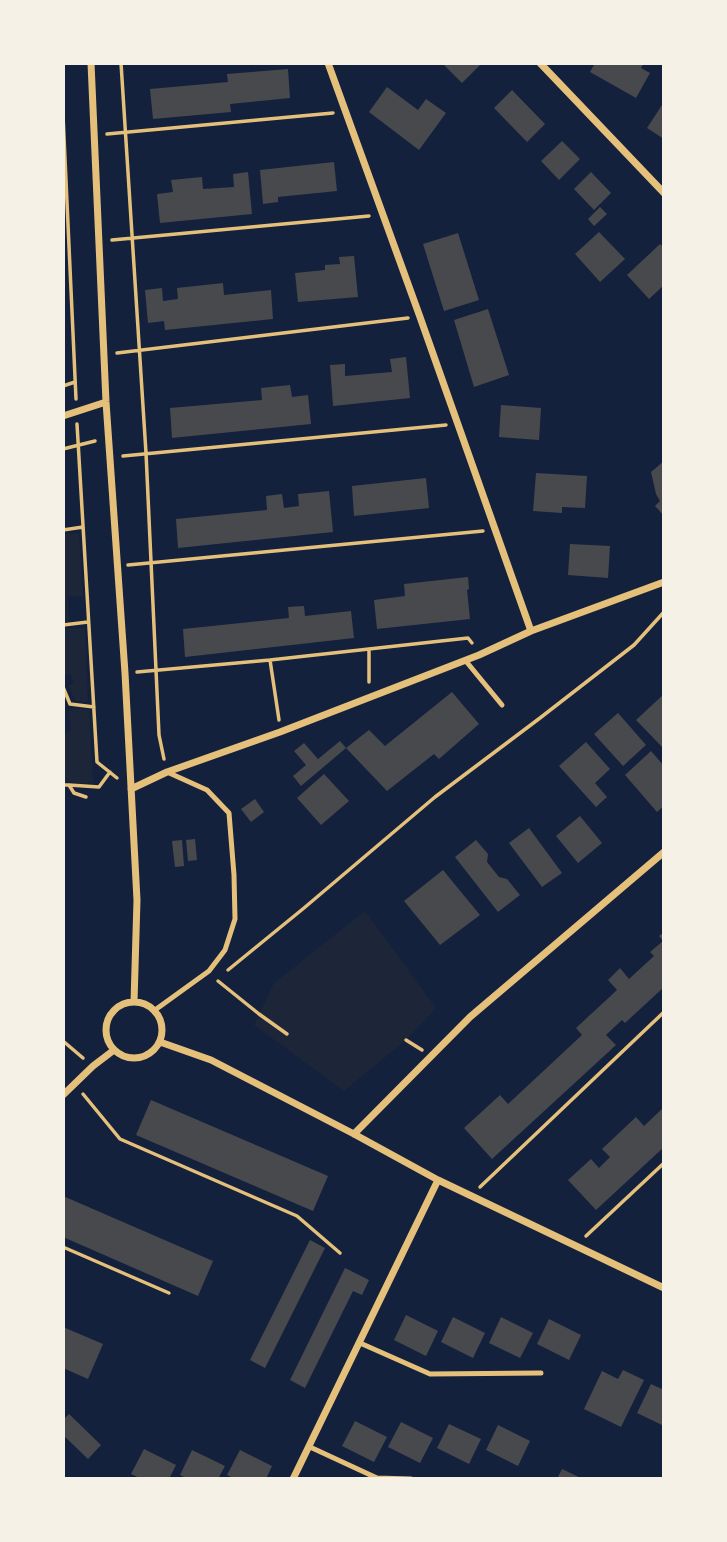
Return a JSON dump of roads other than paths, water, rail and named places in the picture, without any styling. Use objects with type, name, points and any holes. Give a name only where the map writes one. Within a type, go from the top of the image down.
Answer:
[{"type":"street","points":[[91,63],[106,402],[125,673],[137,900],[134,1002]]},
{"type":"street","points":[[328,63],[531,631]]},
{"type":"street","points":[[544,64],[664,193]]},
{"type":"street","points":[[63,416],[106,402]]},
{"type":"street","points":[[131,789],[167,772],[281,732],[479,655],[531,631],[664,582]]},
{"type":"street","points":[[354,1134],[470,1017],[664,852]]},
{"type":"street","points":[[134,1002],[146,1004],[155,1010],[162,1031],[160,1042],[151,1052],[138,1059],[125,1057],[114,1050],[107,1038],[106,1023],[113,1011],[122,1004],[134,1002]]},
{"type":"street","points":[[160,1042],[211,1060],[438,1180],[664,1288]]},
{"type":"street","points":[[63,1096],[93,1066],[114,1050]]},
{"type":"street","points":[[293,1479],[438,1180]]},
{"type":"lane","points":[[465,660],[502,705]]},
{"type":"lane","points":[[155,1010],[209,971],[225,950],[235,919],[229,813],[207,790],[167,772]]},
{"type":"lane","points":[[360,1343],[430,1374],[541,1373]]},
{"type":"lane","points":[[310,1447],[377,1478],[411,1479]]}]
